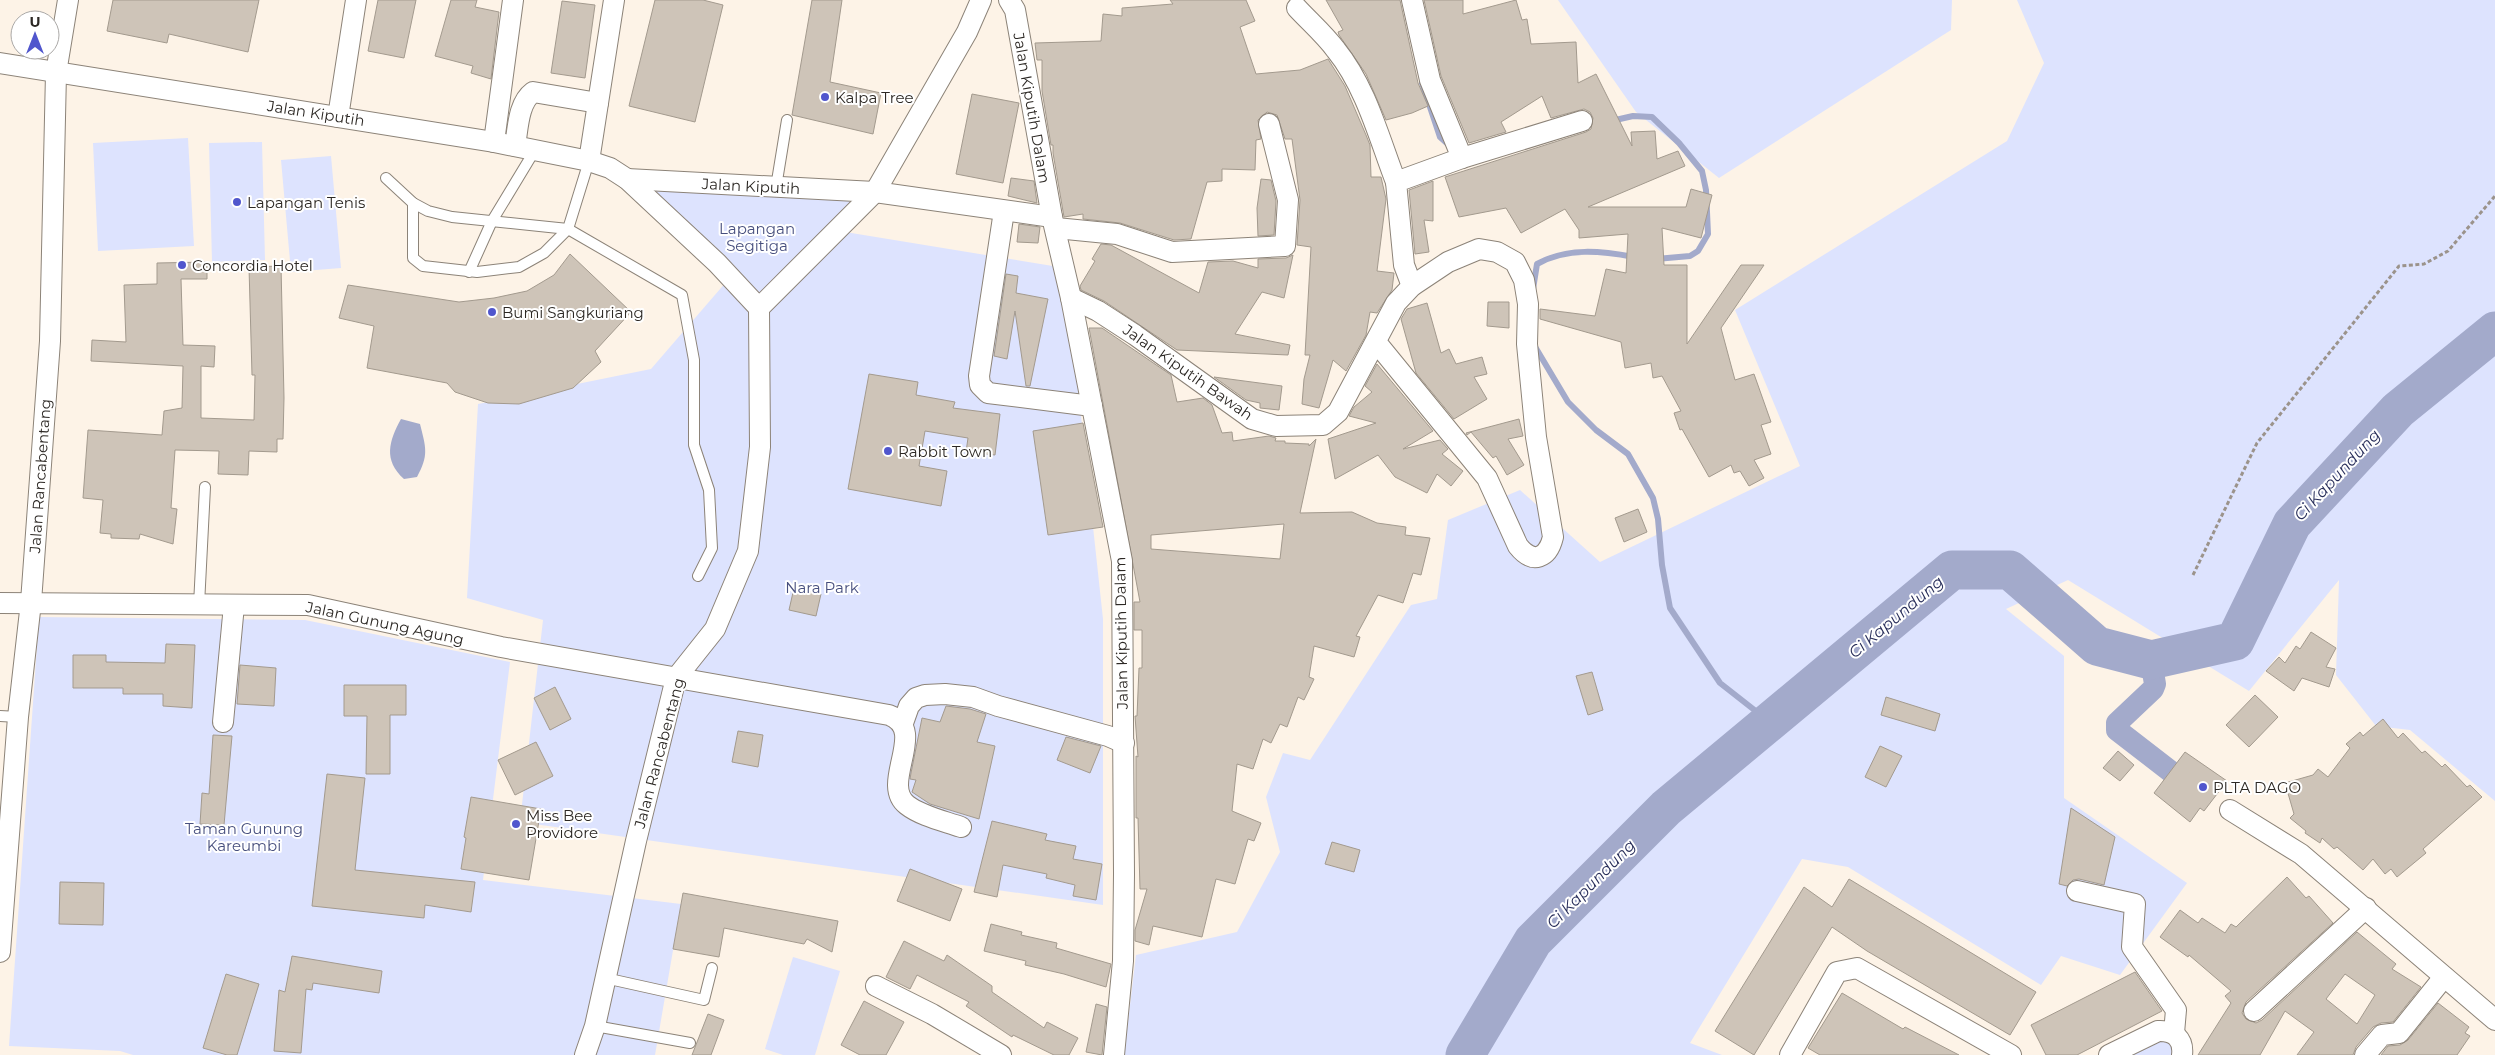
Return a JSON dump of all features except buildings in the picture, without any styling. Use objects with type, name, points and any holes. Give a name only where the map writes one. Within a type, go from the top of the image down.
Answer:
[{"type":"street","name":"Jalan Rancabentang","points":[[0,952],[9,716],[31,602],[50,341],[56,73],[68,0]]},
{"type":"street","points":[[338,117],[356,0]]},
{"type":"street","points":[[494,142],[513,0]]},
{"type":"street","points":[[589,161],[614,0]]},
{"type":"street","points":[[759,308],[875,192],[967,32],[980,0]]},
{"type":"street","name":"Jalan Kiputih Dalam","points":[[1009,0],[1015,10],[1054,223],[1071,298],[1122,561],[1124,743],[1123,961],[1114,1055]]},
{"type":"street","points":[[1412,0],[1430,80],[1462,158]]},
{"type":"street","points":[[1297,8],[1336,50],[1350,70],[1366,102],[1396,182],[1404,265],[1412,286]]},
{"type":"street","name":"Jalan Kiputih","points":[[0,63],[494,142],[589,161],[610,168],[627,179],[717,263],[759,308]]},
{"type":"street","points":[[516,146],[523,105],[526,97],[532,92],[598,103]]},
{"type":"street","points":[[1396,182],[1462,158],[1582,121]]},
{"type":"street","points":[[875,192],[1004,211],[1054,223],[1117,234],[1172,252],[1285,246],[1288,200],[1269,124]]},
{"type":"street","name":"Jalan Kiputih","points":[[627,179],[875,192]]},
{"type":"street","points":[[1004,211],[979,376],[980,386],[988,393],[1092,406]]},
{"type":"street","name":"Jalan Kiputih Bawah","points":[[1071,298],[1098,311],[1135,335],[1252,419],[1276,426],[1323,425],[1338,412],[1396,303],[1412,286],[1448,262],[1478,249],[1497,252],[1515,262],[1524,280],[1528,304],[1527,344],[1536,437],[1553,536],[1550,547],[1543,555],[1535,558],[1525,555],[1518,546],[1487,478],[1376,342]]},
{"type":"street","name":"Jalan Rancabentang","points":[[585,1055],[595,1026],[636,841],[676,678],[715,629],[748,552],[760,447],[759,308]]},
{"type":"street","name":"Jalan Gunung Agung","points":[[0,603],[308,605],[501,648],[889,715],[898,718],[903,723]]},
{"type":"street","points":[[224,722],[234,605]]},
{"type":"street","points":[[961,827],[914,810],[902,800],[899,788],[906,731],[903,723],[909,706],[916,698],[925,695],[955,694],[973,697],[998,706],[1108,736],[1124,743]]},
{"type":"street","points":[[2230,810],[2301,854],[2495,1020]]},
{"type":"street","points":[[2077,891],[2135,904],[2132,947],[2176,1010],[2174,1034],[2183,1046],[2182,1055]]},
{"type":"street","points":[[2254,1011],[2366,908]]},
{"type":"street","points":[[1790,1055],[1837,972],[1857,968],[2012,1055]]},
{"type":"street","points":[[2365,1055],[2382,1035],[2399,1034],[2444,977]]},
{"type":"street","points":[[876,986],[932,1014],[1001,1055]]},
{"type":"street","points":[[2109,1055],[2158,1031],[2174,1034]]},
{"type":"lane","points":[[776,187],[786,120]]},
{"type":"lane","points":[[469,272],[492,221],[535,150]]},
{"type":"lane","points":[[413,203],[413,258],[423,266],[469,272],[519,267],[544,253],[568,229],[589,161]]},
{"type":"lane","points":[[386,178],[413,203],[428,211],[452,217],[568,229],[682,295],[694,360],[694,445],[709,490],[712,548],[698,576]]},
{"type":"lane","points":[[199,605],[205,487]]},
{"type":"lane","points":[[605,978],[704,1000],[712,968]]},
{"type":"lane","points":[[595,1026],[690,1043]]},
{"type":"path","points":[[2193,575],[2256,443],[2399,266],[2424,264],[2448,251],[2495,196]]},
{"type":"green space","points":[[1558,0],[1952,0],[1951,30],[1719,178],[1636,112]]},
{"type":"green space","points":[[2017,0],[2495,0],[2495,801],[2410,730],[2376,726],[2336,675],[2339,580],[2249,691],[2068,580],[2006,609],[2064,656],[2064,798],[2187,883],[2120,975],[2061,956],[2041,985],[1848,867],[1802,859],[1690,1043],[1722,1055],[1124,1055],[1136,955],[1237,932],[1280,852],[1266,797],[1283,753],[1310,760],[1411,605],[1437,599],[1448,520],[1520,490],[1600,562],[1800,466],[1735,310],[2007,141],[2044,63]]},
{"type":"green space","points":[[188,138],[194,246],[98,251],[93,143]]},
{"type":"green space","name":"Lapangan Tenis","points":[[262,142],[265,260],[212,262],[209,143]]},
{"type":"green space","name":"Lapangan Tenis","points":[[331,156],[341,268],[291,272],[281,160]]},
{"type":"green space","name":"Nara Park","points":[[644,186],[855,199],[827,229],[1065,268],[1103,619],[1103,905],[520,822],[543,620],[467,598],[478,404],[651,369],[733,274]]},
{"type":"green space","name":"Taman Gunung Kareumbi","points":[[39,617],[305,620],[510,662],[483,880],[681,904],[655,1055],[133,1055],[120,1051],[9,1046]]},
{"type":"green space","points":[[793,957],[840,971],[815,1055],[783,1055],[765,1049]]},
{"type":"green space","points":[[2166,1034],[2179,1055],[2116,1055]]},
{"type":"shaded area","points":[[401,419],[420,424],[424,439],[425,457],[417,477],[404,479],[393,465],[390,450],[391,443]]},
{"type":"waterway","points":[[1422,83],[1440,137],[1450,146]]},
{"type":"waterway","points":[[1611,121],[1633,116],[1652,117],[1679,143],[1702,171],[1706,190],[1708,234],[1698,251],[1690,256],[1656,259]]},
{"type":"waterway","points":[[1533,289],[1537,264],[1561,255],[1597,252],[1634,257]]},
{"type":"waterway","name":"Ci Kapundung","points":[[1465,1055],[1533,941],[1666,808],[1952,570],[2010,570],[2097,646],[2151,660],[2235,641],[2292,524],[2398,410],[2495,331]]},
{"type":"waterway","points":[[1534,345],[1568,402],[1596,430],[1628,454],[1653,498],[1658,519],[1662,565],[1670,608],[1720,683],[1771,723]]},
{"type":"waterway","points":[[2151,660],[2155,684],[2153,689],[2117,723],[2117,730],[2183,781]]},
{"type":"place","name":"Kalpa Tree","points":[[825,97]]},
{"type":"place","name":"Lapangan Tenis","points":[[237,202]]},
{"type":"place","name":"Concordia Hotel","points":[[182,265]]},
{"type":"place","name":"Bumi Sangkuriang","points":[[492,312]]},
{"type":"place","name":"Rabbit Town","points":[[888,451]]},
{"type":"place","name":"PLTA DAGO","points":[[2203,787]]},
{"type":"place","name":"Miss Bee Providore","points":[[516,824]]},
{"type":"park label","name":"Lapangan Segitiga","points":[[757,236]]}]
